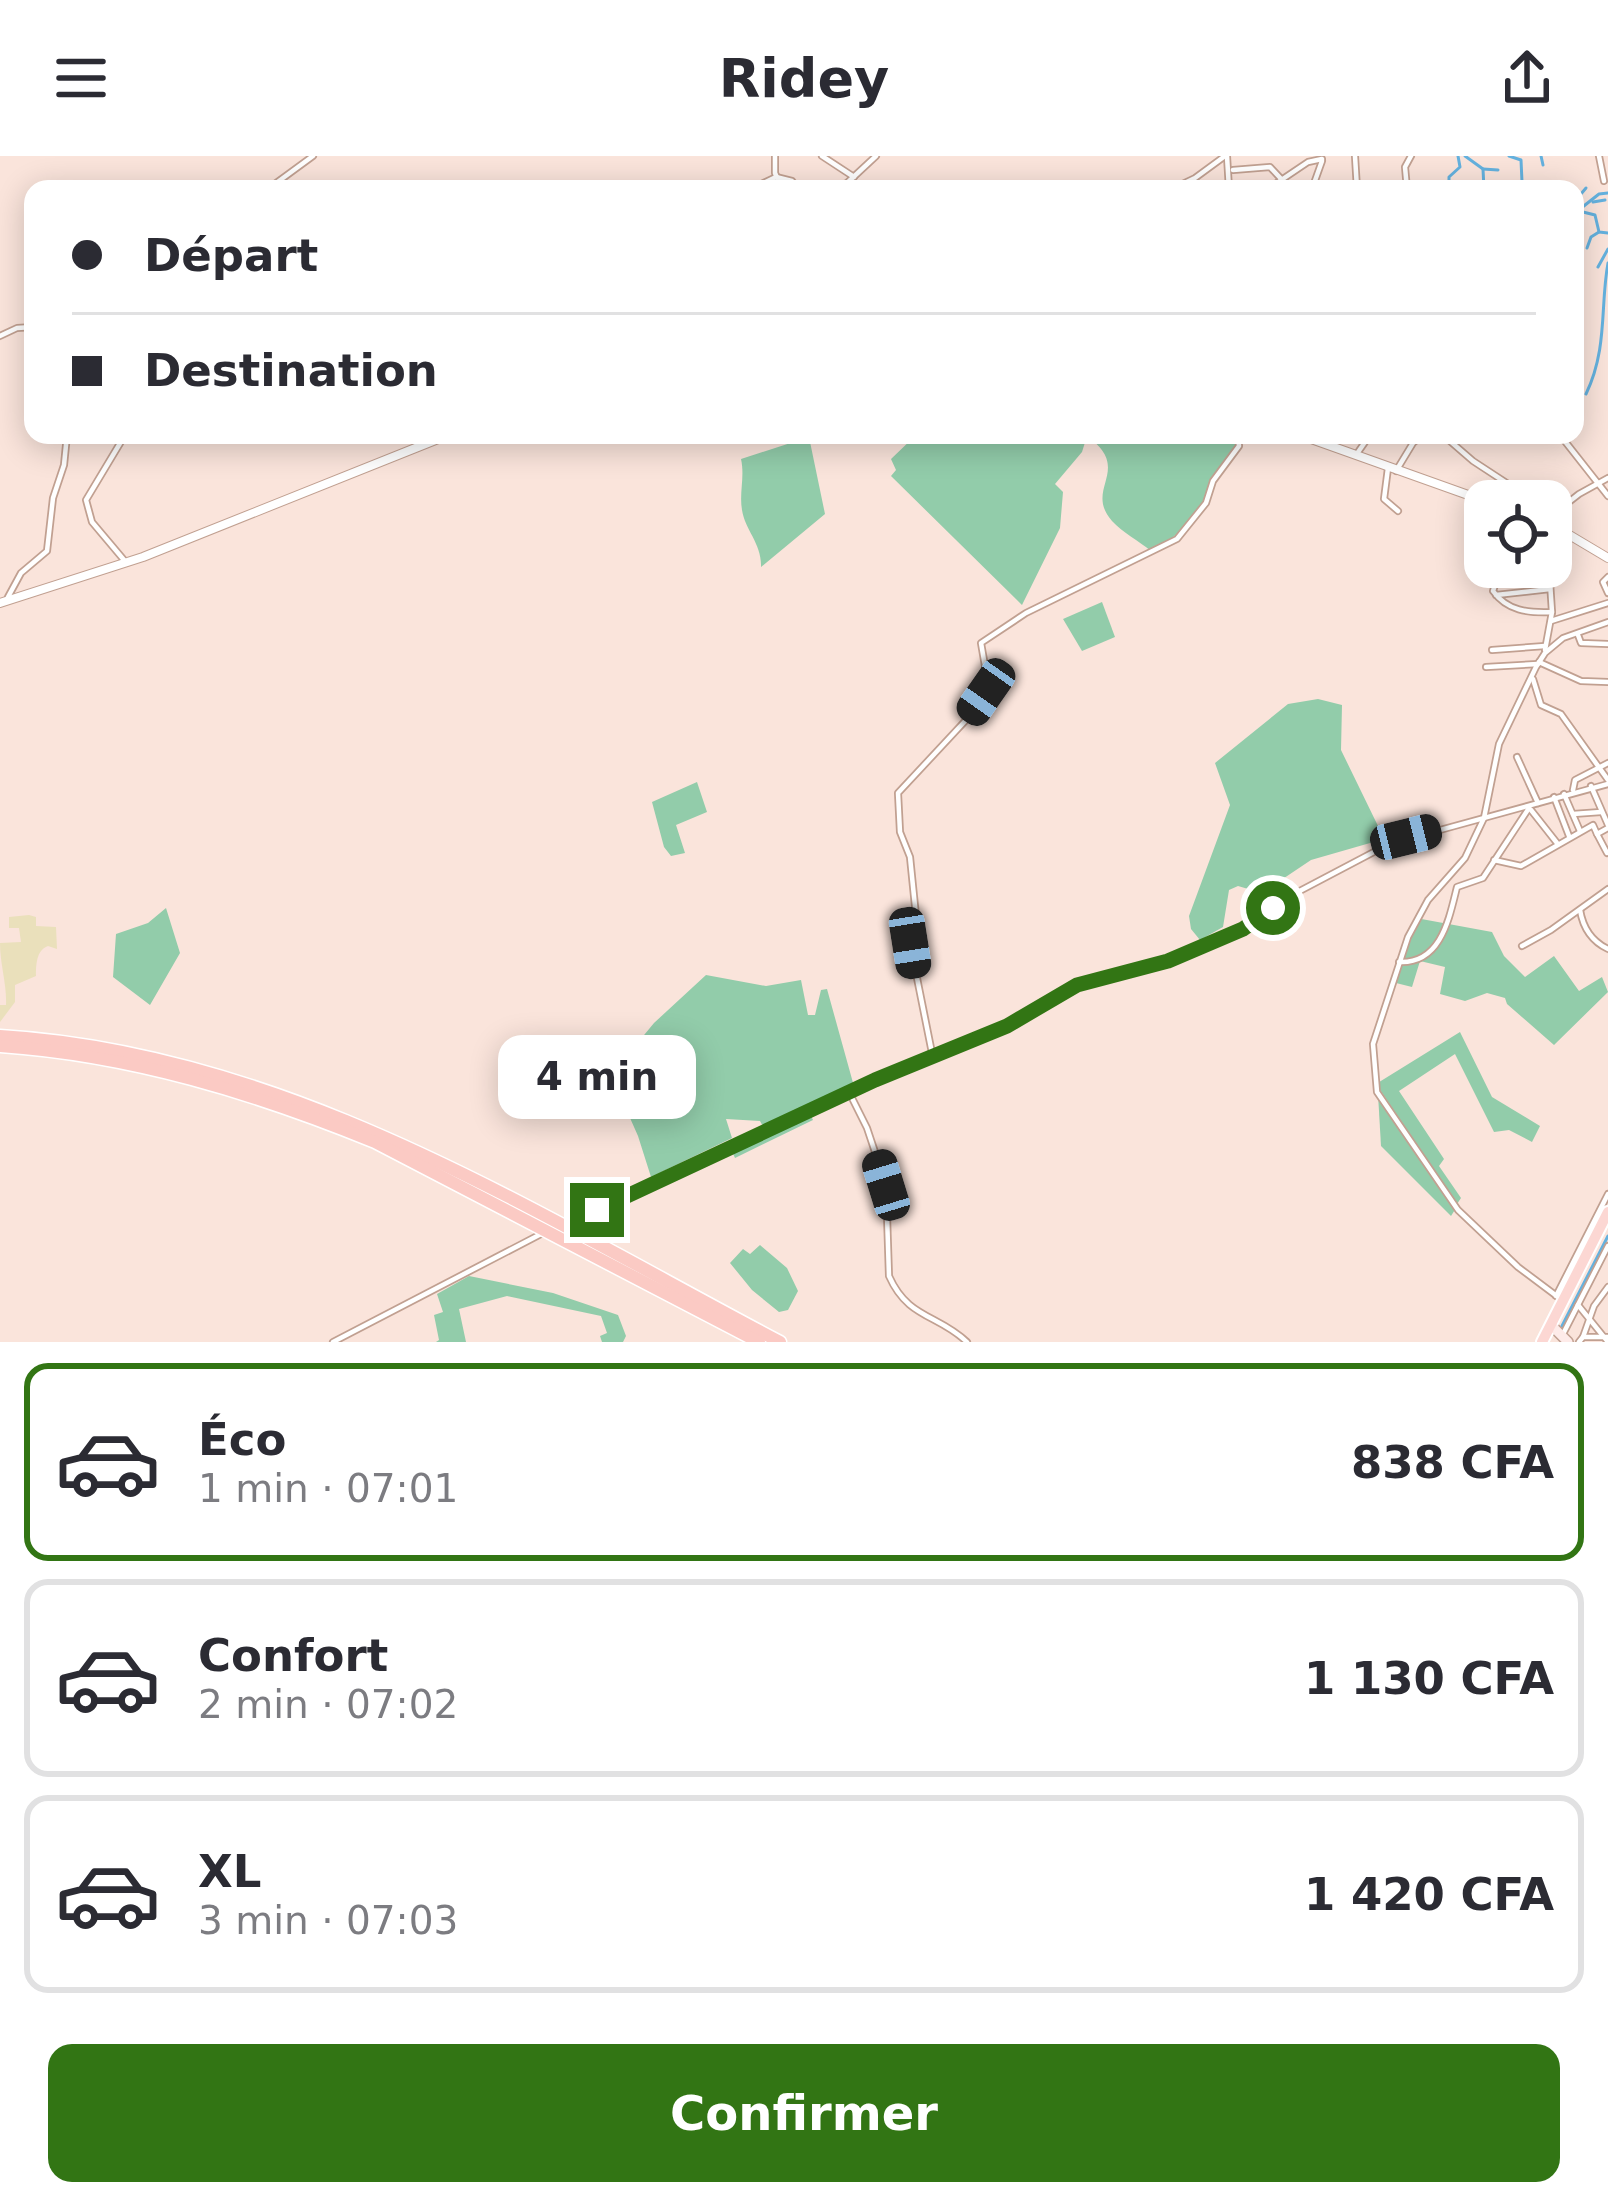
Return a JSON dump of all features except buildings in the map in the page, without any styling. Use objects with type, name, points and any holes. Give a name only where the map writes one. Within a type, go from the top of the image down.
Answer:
[{"type":"highway","points":[[0,1036],[154,1059],[229,1077],[314,1106],[416,1150],[759,1342]]},
{"type":"highway","points":[[0,1046],[112,1061],[255,1096],[375,1142],[781,1342]]},
{"type":"main road","points":[[1559,1333],[1560,1298],[1608,1213]]},
{"type":"main road","points":[[1545,1342],[1559,1333],[1608,1223]]},
{"type":"street","points":[[281,180],[314,156]]},
{"type":"street","points":[[775,156],[778,180]]},
{"type":"street","points":[[822,156],[854,177]]},
{"type":"street","points":[[848,180],[876,156]]},
{"type":"street","points":[[1191,180],[1226,156]]},
{"type":"street","points":[[1599,156],[1604,181]]},
{"type":"street","points":[[1232,170],[1267,166],[1281,179],[1311,158],[1322,158]]},
{"type":"street","points":[[770,180],[788,180]]},
{"type":"street","points":[[4,601],[21,573],[47,550],[52,498],[66,444]]},
{"type":"street","points":[[119,444],[94,480],[86,507],[92,522],[126,562]]},
{"type":"street","points":[[4,601],[126,562],[425,444]]},
{"type":"street","points":[[933,1059],[910,943],[916,916],[910,857],[900,832],[898,793],[989,689],[981,643],[1026,613],[1177,539],[1206,502],[1213,481],[1239,444]]},
{"type":"street","points":[[1325,444],[1464,494]]},
{"type":"street","points":[[1355,455],[1363,444]]},
{"type":"street","points":[[1398,511],[1384,499],[1392,470],[1412,444]]},
{"type":"street","points":[[1567,444],[1608,495]]},
{"type":"street","points":[[1454,446],[1503,480]]},
{"type":"street","points":[[1572,503],[1608,478]]},
{"type":"street","points":[[1572,536],[1608,558]]},
{"type":"street","points":[[1608,577],[1603,582],[1608,593]]},
{"type":"street","points":[[1494,588],[1507,607],[1552,612]]},
{"type":"street","points":[[1496,595],[1550,589],[1552,612],[1545,650],[1498,743],[1484,818],[1465,858],[1418,917],[1399,962],[1373,1044],[1377,1092],[1463,1216],[1560,1298],[1608,1194]]},
{"type":"street","points":[[1550,621],[1608,603]]},
{"type":"street","points":[[1492,650],[1545,650],[1608,622]]},
{"type":"street","points":[[1577,633],[1581,644],[1608,644]]},
{"type":"street","points":[[1520,648],[1522,664]]},
{"type":"street","points":[[1486,667],[1538,663],[1581,681],[1608,682]]},
{"type":"street","points":[[333,1342],[554,1228],[849,1092],[1035,1013],[1077,985],[1150,968],[1243,929],[1294,894],[1389,844],[1608,782],[1561,714],[1541,705],[1533,679]]},
{"type":"street","points":[[1517,757],[1538,802]]},
{"type":"street","points":[[1573,791],[1575,780],[1608,763]]},
{"type":"street","points":[[1591,786],[1607,824]]},
{"type":"street","points":[[1564,794],[1579,816],[1593,825],[1607,854]]},
{"type":"street","points":[[1555,797],[1570,836]]},
{"type":"street","points":[[1528,807],[1557,842]]},
{"type":"street","points":[[1399,962],[1413,962],[1426,954],[1448,928],[1457,887],[1479,882],[1528,807]]},
{"type":"street","points":[[1579,816],[1601,812]]},
{"type":"street","points":[[1579,816],[1580,831]]},
{"type":"street","points":[[1494,860],[1521,866],[1557,842],[1593,825],[1607,824]]},
{"type":"street","points":[[1597,833],[1607,824]]},
{"type":"street","points":[[1522,946],[1608,889]]},
{"type":"street","points":[[1580,910],[1596,944],[1608,949]]},
{"type":"street","points":[[849,1092],[886,1185],[890,1276],[895,1290],[910,1308],[967,1342]]},
{"type":"street","points":[[1559,1333],[1604,1263],[1608,1246]]},
{"type":"street","points":[[1606,1339],[1581,1340],[1594,1306],[1608,1287]]},
{"type":"street","points":[[1578,1305],[1606,1339]]},
{"type":"green space","points":[[787,444],[810,444],[825,514],[761,567],[742,510],[741,459]]},
{"type":"green space","points":[[907,444],[1084,444],[1055,484],[1063,492],[1060,528],[1022,605],[891,476],[896,470],[891,459]]},
{"type":"green space","points":[[1096,444],[1238,446],[1192,518],[1151,551],[1116,525],[1105,509],[1102,499],[1108,469]]},
{"type":"green space","points":[[1102,602],[1115,637],[1082,651],[1063,619]]},
{"type":"green space","points":[[1318,699],[1342,705],[1341,750],[1378,826],[1377,841],[1311,860],[1262,893],[1238,886],[1229,890],[1223,927],[1200,940],[1189,916],[1230,805],[1215,763],[1288,704]]},
{"type":"green space","points":[[697,782],[707,812],[676,825],[685,853],[671,856],[664,847],[652,802]]},
{"type":"green space","points":[[166,908],[180,953],[150,1005],[113,977],[116,934],[148,923]]},
{"type":"green space","points":[[1416,918],[1492,932],[1504,956],[1525,977],[1554,956],[1579,991],[1602,977],[1608,992],[1554,1045],[1505,998],[1487,993],[1465,1001],[1440,994],[1445,967],[1420,961],[1412,987],[1392,982]]},
{"type":"green space","points":[[706,975],[766,986],[801,980],[808,1015],[815,1015],[821,990],[827,989],[855,1090],[809,1112],[813,1120],[735,1158],[730,1147],[765,1130],[760,1121],[726,1119],[732,1138],[651,1177],[611,1075],[654,1023]]},
{"type":"green space","points":[[1460,1032],[1492,1097],[1540,1126],[1532,1142],[1509,1130],[1494,1132],[1455,1054],[1399,1091],[1444,1159],[1439,1166],[1461,1198],[1457,1204],[1376,1084]]},
{"type":"green space","points":[[1378,1094],[1456,1208],[1451,1216],[1381,1146]]},
{"type":"green space","points":[[760,1245],[787,1268],[798,1291],[788,1310],[779,1312],[730,1263],[743,1249],[750,1254]]},
{"type":"green space","points":[[469,1276],[553,1293],[618,1315],[626,1336],[623,1342],[602,1342],[600,1336],[607,1333],[601,1316],[507,1296],[459,1309],[466,1342],[436,1342],[434,1315],[443,1312],[437,1294]]},
{"type":"sand","points":[[9,917],[36,917],[36,926],[56,927],[57,949],[48,946],[41,951],[36,976],[15,985],[15,1002],[0,1022],[0,1005],[6,1005],[6,997],[0,943],[21,942],[19,928],[9,928]]},
{"type":"waterway","points":[[1449,180],[1460,167],[1458,156]]},
{"type":"waterway","points":[[1465,156],[1483,169],[1484,180]]},
{"type":"waterway","points":[[1509,156],[1521,160],[1522,180]]},
{"type":"waterway","points":[[1541,156],[1543,165]]},
{"type":"waterway","points":[[1483,169],[1498,170]]},
{"type":"waterway","points":[[1584,206],[1608,193]]},
{"type":"waterway","points":[[1593,202],[1605,200]]},
{"type":"waterway","points":[[1584,212],[1595,215],[1599,232],[1608,233]]},
{"type":"waterway","points":[[1587,248],[1599,232]]},
{"type":"waterway","points":[[1598,267],[1608,249]]},
{"type":"waterway","points":[[1586,394],[1601,344],[1608,263]]},
{"type":"waterway","points":[[1562,1326],[1608,1236]]},
{"type":"route","points":[[597,1210],[875,1080],[1035,1013],[1077,985],[1168,961],[1243,929],[1273,908]]}]
